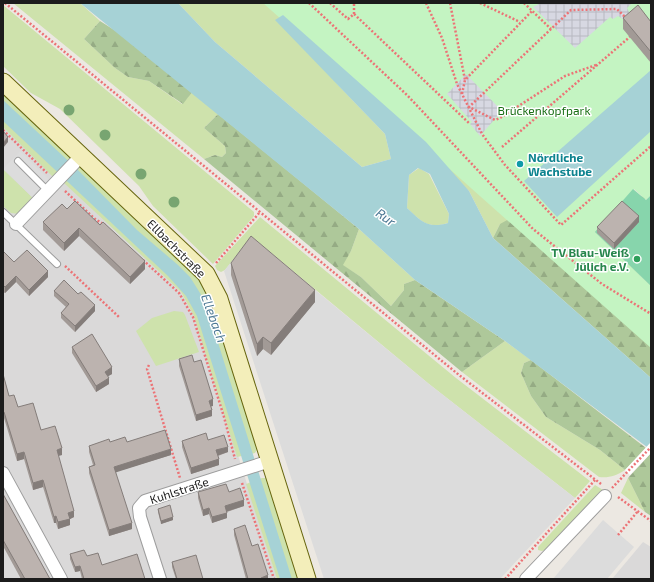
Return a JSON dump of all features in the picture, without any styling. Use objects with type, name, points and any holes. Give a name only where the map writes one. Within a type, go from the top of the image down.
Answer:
[{"type":"main road","name":"Ellbachstraße","points":[[3,82],[79,159],[206,274],[219,299],[264,463],[307,579]]},
{"type":"street","points":[[16,224],[79,159]]},
{"type":"street","name":"Kuhlstraße","points":[[160,579],[139,508],[145,501],[264,463]]},
{"type":"street","points":[[3,473],[61,579]]},
{"type":"street","points":[[526,579],[605,491]]},
{"type":"lane","points":[[18,161],[55,184]]},
{"type":"lane","points":[[3,212],[57,264]]},
{"type":"path","points":[[6,3],[458,375],[595,480],[605,491]]},
{"type":"path","points":[[309,3],[408,94],[533,229],[602,284],[651,314]]},
{"type":"path","points":[[330,3],[348,19],[354,14]]},
{"type":"path","points":[[354,3],[354,14],[470,124]]},
{"type":"path","points":[[426,3],[442,38],[462,94],[482,134],[505,165],[561,225],[651,146]]},
{"type":"path","points":[[450,3],[465,80],[462,94]]},
{"type":"path","points":[[480,3],[520,22]]},
{"type":"path","points":[[524,3],[550,29]]},
{"type":"path","points":[[469,107],[571,10],[617,9],[627,20]]},
{"type":"path","points":[[465,80],[532,11]]},
{"type":"path","points":[[502,147],[633,34]]},
{"type":"path","points":[[469,107],[495,120],[565,76],[596,65]]},
{"type":"path","points":[[505,165],[509,162]]},
{"type":"path","points":[[55,184],[95,219],[106,226]]},
{"type":"path","points":[[206,274],[260,212]]},
{"type":"path","points":[[140,257],[179,293],[193,317],[224,417],[225,426],[274,579]]},
{"type":"path","points":[[57,264],[64,265],[120,318]]},
{"type":"path","points":[[149,365],[147,369],[183,488]]},
{"type":"path","points":[[651,447],[610,491],[651,521]]},
{"type":"path","points":[[505,579],[595,480]]},
{"type":"path","points":[[618,535],[638,512]]},
{"type":"shaded area","points":[[541,3],[632,3],[627,8],[631,16],[626,21],[618,16],[613,19],[610,17],[575,48],[533,7]]},
{"type":"shaded area","points":[[466,74],[502,111],[480,136],[470,124],[472,122],[447,94]]},
{"type":"shaded area","points":[[3,123],[181,292],[194,316],[277,579],[3,579]]},
{"type":"shaded area","points":[[20,151],[50,180],[33,198],[3,169]]},
{"type":"shaded area","points":[[251,237],[429,384],[575,498],[500,579],[324,579],[224,271]]},
{"type":"shaded area","points":[[603,520],[634,547],[607,579],[553,579]]},
{"type":"shaded area","points":[[643,542],[651,547],[651,579],[612,579]]},
{"type":"green space","points":[[13,3],[80,3],[100,21],[84,39],[115,68],[128,77],[149,81],[182,104],[192,92],[218,114],[204,128],[225,146],[226,153],[222,157],[215,155],[204,159]]},
{"type":"green space","points":[[178,3],[321,3],[554,240],[500,224],[493,238],[469,191],[336,83],[385,134],[391,159],[362,167],[215,42]]},
{"type":"green space","name":"Brückenkopfpark","points":[[263,3],[651,3],[651,195],[646,200],[634,189],[595,232],[651,286],[651,348]]},
{"type":"green space","points":[[3,5],[254,212],[254,216],[213,264],[153,206],[139,186],[60,109],[31,93],[3,66]]},
{"type":"green space","points":[[100,21],[119,33],[192,92],[183,104],[149,81],[128,77],[115,68],[84,39]]},
{"type":"green space","points":[[3,92],[73,157],[54,178],[3,127]]},
{"type":"green space","points":[[218,114],[359,229],[351,251],[343,265],[361,277],[391,306],[404,290],[404,284],[415,280],[505,341],[462,372],[204,159],[215,155],[222,157],[226,153],[225,146],[204,128]]},
{"type":"green space","points":[[81,165],[201,279],[216,311],[258,448],[255,453],[237,457],[194,316],[181,292],[64,183]]},
{"type":"green space","points":[[419,168],[429,174],[449,214],[448,223],[441,225],[430,225],[425,223],[407,208],[409,175]]},
{"type":"green space","points":[[3,169],[33,198],[19,214],[11,213],[3,206]]},
{"type":"green space","name":"TV Blau-Weiß Jülich e.V.","points":[[633,189],[646,200],[651,195],[651,286],[595,232]]},
{"type":"green space","points":[[651,195],[595,232],[651,286],[651,378],[493,238],[500,224],[509,219]]},
{"type":"green space","points":[[260,217],[456,378],[590,481],[575,498],[429,384],[252,237],[225,270],[221,272],[217,270],[215,266]]},
{"type":"green space","points":[[359,229],[415,280],[404,284],[404,290],[391,306],[361,277],[342,265],[351,251]]},
{"type":"green space","points":[[174,311],[183,312],[185,315],[199,352],[156,366],[136,331],[152,318]]},
{"type":"green space","points":[[505,341],[531,360],[524,363],[521,373],[531,396],[546,417],[600,450],[625,470],[612,476],[599,477],[462,372]]},
{"type":"green space","points":[[531,360],[646,448],[625,470],[600,450],[546,417],[531,396],[521,373],[524,363]]},
{"type":"green space","points":[[651,453],[651,516],[645,512],[628,478]]},
{"type":"green space","points":[[262,478],[268,478],[300,579],[277,579],[246,484]]},
{"type":"green space","points":[[628,478],[645,512],[621,493]]},
{"type":"green space","points":[[595,485],[603,490],[548,549],[542,551],[538,550],[538,547]]},
{"type":"water","name":"Rur","points":[[80,3],[178,3],[215,42],[362,167],[391,159],[385,134],[275,20],[283,15],[426,142],[469,191],[493,238],[651,378],[651,450],[505,341],[415,280],[359,229]],"holes":[[[418,168],[430,174],[449,214],[448,223],[441,225],[425,223],[407,208],[409,175]]]},
{"type":"water","points":[[651,70],[651,131],[557,217],[524,181]]},
{"type":"water","points":[[3,100],[77,169],[137,230],[178,265],[190,277],[205,301],[292,579],[280,579],[197,316],[186,296],[168,276],[3,121]]},
{"type":"pier","points":[[651,442],[651,453],[630,475],[625,470]]},
{"type":"building","points":[[638,5],[651,22],[651,52],[623,18]]},
{"type":"building","points":[[3,131],[8,137],[3,143]]},
{"type":"building","points":[[75,201],[100,225],[103,222],[145,261],[130,277],[79,228],[64,243],[43,222],[62,204],[67,209]]},
{"type":"building","points":[[622,201],[639,216],[614,243],[597,227]]},
{"type":"building","points":[[251,236],[315,290],[271,343],[263,337],[257,344],[231,263]]},
{"type":"building","points":[[27,250],[48,271],[29,290],[16,276],[5,287],[3,285],[3,251],[14,262]]},
{"type":"building","points":[[64,280],[78,294],[81,292],[95,305],[75,326],[61,313],[69,304],[54,291]]},
{"type":"building","points":[[92,334],[112,367],[105,372],[109,378],[96,386],[72,347]]},
{"type":"building","points":[[192,355],[194,362],[201,360],[213,399],[209,401],[212,410],[196,415],[179,359]]},
{"type":"building","points":[[3,374],[9,396],[14,395],[18,407],[33,403],[41,430],[55,426],[62,448],[57,450],[74,511],[68,513],[70,519],[58,522],[56,516],[54,517],[43,480],[33,483],[24,452],[17,454],[3,412]]},
{"type":"building","points":[[165,430],[171,449],[114,467],[132,523],[109,530],[89,467],[95,465],[89,446],[109,439],[110,442],[125,437],[127,442]]},
{"type":"building","points":[[206,433],[208,440],[224,435],[228,447],[216,450],[219,459],[191,468],[182,441]]},
{"type":"building","points":[[226,484],[229,492],[240,488],[244,500],[225,506],[227,513],[212,517],[209,508],[203,510],[198,492]]},
{"type":"building","points":[[3,494],[50,579],[25,579],[3,540]]},
{"type":"building","points":[[170,505],[173,517],[161,521],[158,509]]},
{"type":"building","points":[[245,525],[252,546],[258,544],[268,575],[261,579],[248,579],[234,529]]},
{"type":"building","points":[[84,550],[87,556],[98,553],[102,565],[137,554],[145,579],[84,579],[80,566],[75,567],[70,554]]},
{"type":"building","points":[[196,555],[203,579],[177,579],[172,562]]},
{"type":"place","name":"Nördliche Wachstube","points":[[520,164]]},
{"type":"place","name":"TV Blau-Weiß Jülich e.V.","points":[[637,259]]},
{"type":"water label","name":"Ellebach","points":[[214,318]]}]
